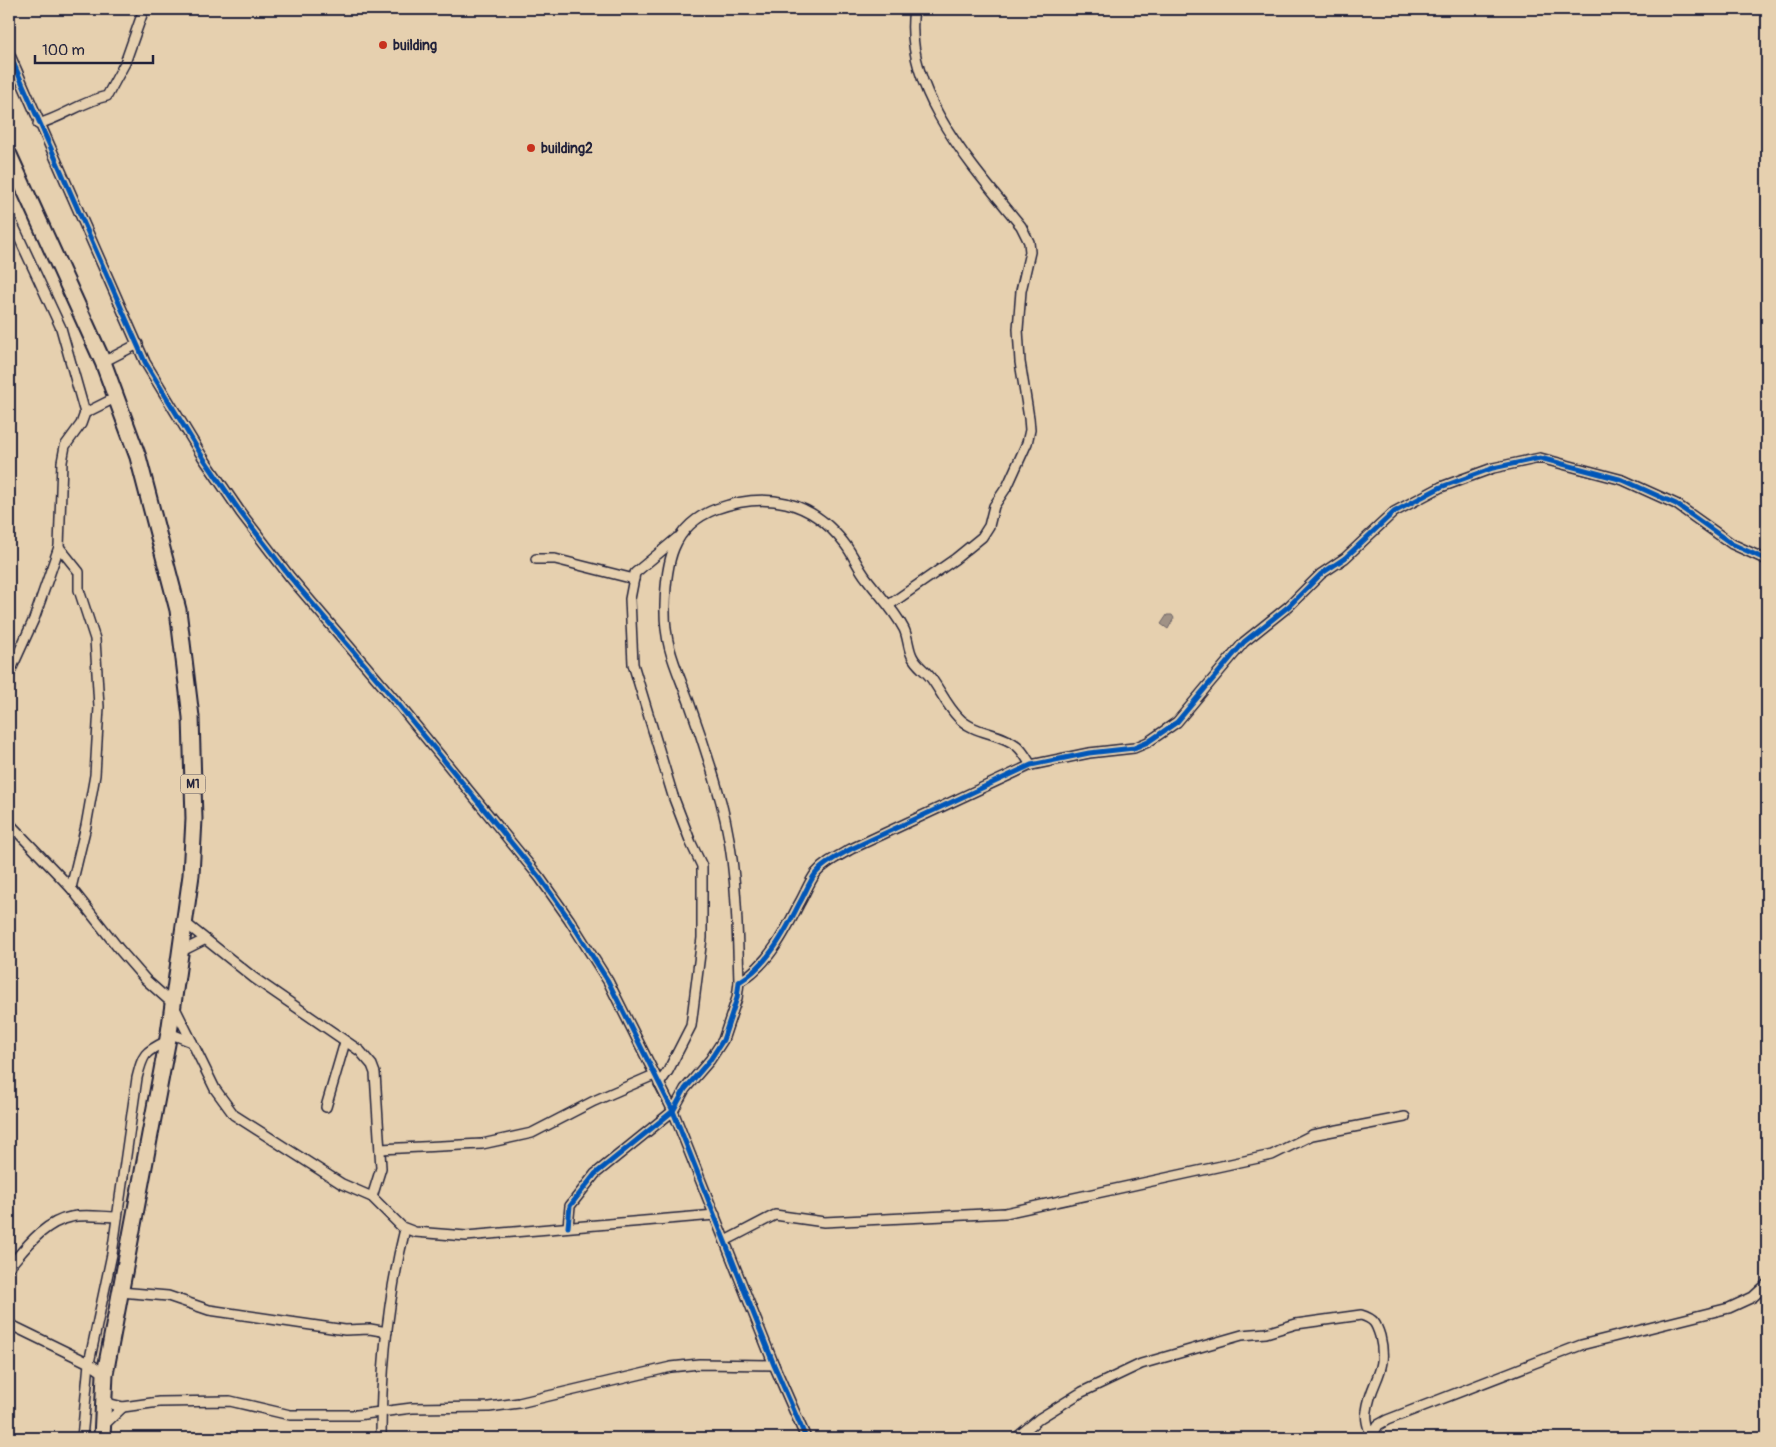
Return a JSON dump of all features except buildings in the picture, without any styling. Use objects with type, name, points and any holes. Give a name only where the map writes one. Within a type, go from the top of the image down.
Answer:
[{"type":"highway","name":"M1","points":[[9,155],[103,362],[138,457],[176,601],[184,648],[191,717],[194,819],[191,875],[168,1037],[105,1374],[102,1433]]},
{"type":"street","points":[[38,124],[56,120],[96,99],[107,96],[125,63],[144,9]]},
{"type":"street","points":[[889,605],[955,559],[982,536],[989,526],[994,506],[1017,465],[1030,430],[1018,342],[1020,301],[1030,252],[1029,242],[1021,226],[956,142],[928,93],[916,64],[913,46],[914,9]]},
{"type":"street","points":[[9,52],[38,124],[145,362],[202,456],[241,514],[290,578],[510,841],[569,919],[608,981],[673,1111],[774,1365],[806,1438]]},
{"type":"street","points":[[9,216],[61,328],[85,413],[81,424],[65,446],[62,462],[59,547],[34,620],[9,674]]},
{"type":"street","points":[[103,362],[138,344]]},
{"type":"street","points":[[85,413],[115,398]]},
{"type":"street","points":[[739,982],[760,966],[786,930],[816,873],[824,865],[851,849],[1031,765],[1089,753],[1134,748],[1148,742],[1177,722],[1244,642],[1289,606],[1321,574],[1345,558],[1394,512],[1441,487],[1493,468],[1540,458],[1623,480],[1676,504],[1732,544],[1767,560]]},
{"type":"street","points":[[659,1084],[668,1071],[691,1026],[702,938],[702,866],[673,796],[633,664],[630,599],[635,573],[690,525],[712,510],[735,502],[773,500],[791,503],[807,511],[834,532],[845,544],[867,579],[889,605],[905,632],[913,659],[930,676],[958,717],[968,725],[1018,746],[1031,765]]},
{"type":"street","points":[[568,1228],[570,1206],[595,1174],[673,1111],[685,1089],[710,1060],[723,1040],[737,998],[739,982],[738,913],[729,838],[706,752],[671,660],[666,632],[668,563],[677,538]]},
{"type":"street","points":[[59,547],[80,572],[79,590],[95,639],[98,690],[95,775],[86,826],[71,888]]},
{"type":"street","points":[[536,559],[555,559],[634,579]]},
{"type":"street","points":[[9,822],[71,888],[124,956],[173,1004],[215,1089],[234,1115],[342,1184],[372,1197],[405,1229],[414,1232],[466,1236],[715,1215]]},
{"type":"street","points":[[184,922],[204,940],[254,978],[360,1051],[372,1065],[381,1168],[372,1197]]},
{"type":"street","points":[[180,952],[204,940]]},
{"type":"street","points":[[82,1438],[89,1364],[112,1254],[136,1078],[148,1050],[168,1037],[192,1042]]},
{"type":"street","points":[[326,1107],[345,1042]]},
{"type":"street","points":[[380,1149],[482,1144],[532,1133],[594,1101],[654,1075]]},
{"type":"street","points":[[725,1241],[775,1215],[824,1222],[1005,1213],[1272,1155],[1312,1135],[1405,1117]]},
{"type":"street","points":[[9,1267],[42,1231],[57,1222],[72,1216],[117,1217]]},
{"type":"street","points":[[381,1438],[383,1363],[394,1279],[405,1229]]},
{"type":"street","points":[[1371,1438],[1378,1425],[1387,1420],[1502,1374],[1581,1345],[1729,1308],[1753,1297],[1767,1284]]},
{"type":"street","points":[[120,1292],[168,1296],[209,1310],[344,1330],[388,1332]]},
{"type":"street","points":[[1016,1438],[1040,1418],[1082,1392],[1141,1364],[1242,1335],[1266,1333],[1296,1324],[1361,1315],[1370,1318],[1376,1323],[1384,1353],[1382,1368],[1367,1409],[1371,1438]]},
{"type":"street","points":[[9,1324],[105,1374]]},
{"type":"street","points":[[103,1402],[123,1407],[159,1402],[230,1402],[290,1414],[348,1415],[381,1411],[519,1404],[671,1368],[700,1364],[774,1365]]},
{"type":"street","points":[[102,1433],[123,1407]]},
{"type":"shaded area","points":[[1167,615],[1172,615],[1174,618],[1168,629],[1161,624]]},
{"type":"cycle path","points":[[9,53],[145,362],[202,456],[241,513],[290,577],[399,705],[540,878],[569,919],[608,981],[673,1111],[774,1365],[806,1438]]},
{"type":"cycle path","points":[[568,1227],[570,1206],[595,1174],[673,1111],[685,1089],[710,1060],[723,1040],[737,998],[739,982],[759,967],[775,947],[788,926],[811,880],[824,866],[851,849],[1031,765],[1089,753],[1134,748],[1148,742],[1177,722],[1244,642],[1289,606],[1321,574],[1345,558],[1394,512],[1441,487],[1493,468],[1540,458],[1623,480],[1676,504],[1732,544],[1767,560]]},
{"type":"place","name":"building","points":[[383,45]]},
{"type":"place","name":"building2","points":[[531,148]]}]
